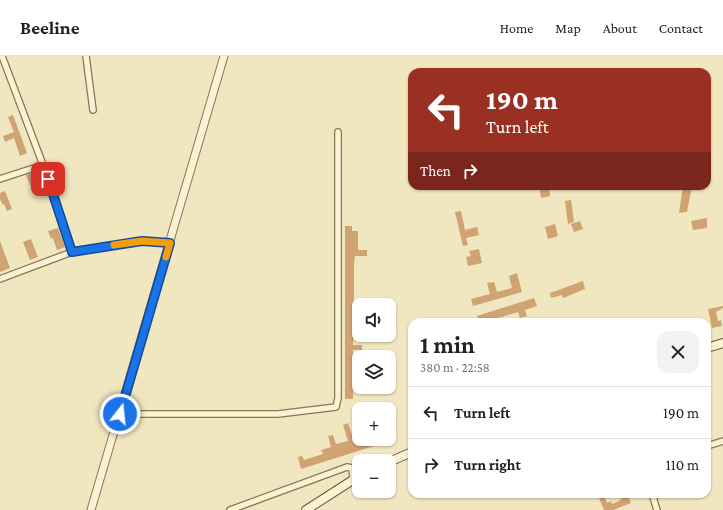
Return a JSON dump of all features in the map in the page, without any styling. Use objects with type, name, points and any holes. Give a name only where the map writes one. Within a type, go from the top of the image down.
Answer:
[{"type":"main road","points":[[711,348],[723,343]]},
{"type":"main road","points":[[396,459],[408,454]]},
{"type":"main road","points":[[306,510],[352,481]]},
{"type":"street","points":[[1,56],[43,165],[72,252]]},
{"type":"street","points":[[86,56],[93,110]]},
{"type":"street","points":[[91,510],[224,56]]},
{"type":"street","points":[[120,414],[278,414],[336,407],[338,398],[338,132]]},
{"type":"street","points":[[0,179],[43,165]]},
{"type":"street","points":[[0,279],[72,252],[142,241],[170,243]]},
{"type":"street","points":[[711,445],[723,441]]},
{"type":"street","points":[[230,510],[347,467],[352,468]]},
{"type":"street","points":[[653,498],[657,510]]},
{"type":"building","points":[[13,115],[27,153],[20,156],[14,138],[5,142],[3,136],[14,132],[8,117]]},
{"type":"building","points":[[33,173],[40,190],[34,193],[26,175]]},
{"type":"building","points":[[540,190],[549,190],[550,196],[541,198]]},
{"type":"building","points":[[682,190],[691,190],[687,212],[679,213]]},
{"type":"building","points":[[5,191],[12,209],[7,211],[0,199],[0,193]]},
{"type":"building","points":[[571,200],[574,222],[568,224],[565,201]]},
{"type":"building","points":[[461,211],[465,230],[477,227],[479,235],[466,238],[468,245],[463,246],[455,212]]},
{"type":"building","points":[[707,218],[707,228],[693,230],[691,221]]},
{"type":"building","points":[[580,221],[583,229],[574,232],[571,224]]},
{"type":"building","points":[[555,224],[558,236],[548,239],[545,227]]},
{"type":"building","points":[[345,226],[352,226],[352,231],[358,231],[358,250],[367,250],[367,256],[355,256],[354,298],[352,298],[352,342],[353,345],[362,345],[362,350],[352,350],[353,399],[345,399]]},
{"type":"building","points":[[58,228],[65,247],[57,250],[53,238],[51,239],[48,231]]},
{"type":"building","points":[[31,239],[38,257],[30,260],[23,242]]},
{"type":"building","points":[[0,241],[10,268],[0,272]]},
{"type":"building","points":[[479,249],[482,263],[468,266],[466,257],[471,256],[469,251]]},
{"type":"building","points":[[517,273],[522,292],[473,306],[471,299],[490,294],[487,283],[494,282],[497,292],[512,288],[509,276]]},
{"type":"building","points":[[583,281],[585,289],[563,298],[562,295],[551,298],[550,293]]},
{"type":"building","points":[[534,298],[537,306],[525,310],[527,316],[520,318],[518,312],[498,318],[478,318],[477,316]]},
{"type":"building","points":[[723,306],[723,308],[716,312],[718,321],[721,320],[722,326],[712,328],[708,309]]},
{"type":"building","points":[[348,423],[352,435],[352,446],[374,446],[301,469],[298,457],[302,456],[304,460],[323,454],[321,450],[331,447],[328,436],[333,435],[336,444],[348,441],[343,425]]},
{"type":"building","points":[[599,498],[605,498],[607,503],[611,501],[612,504],[621,500],[620,498],[629,498],[631,503],[613,510],[604,510]]},
{"type":"slow traffic","points":[[114,245],[142,241],[170,243],[166,257]]},
{"type":"route","points":[[48,179],[72,252],[142,241],[170,243],[120,414]]}]
